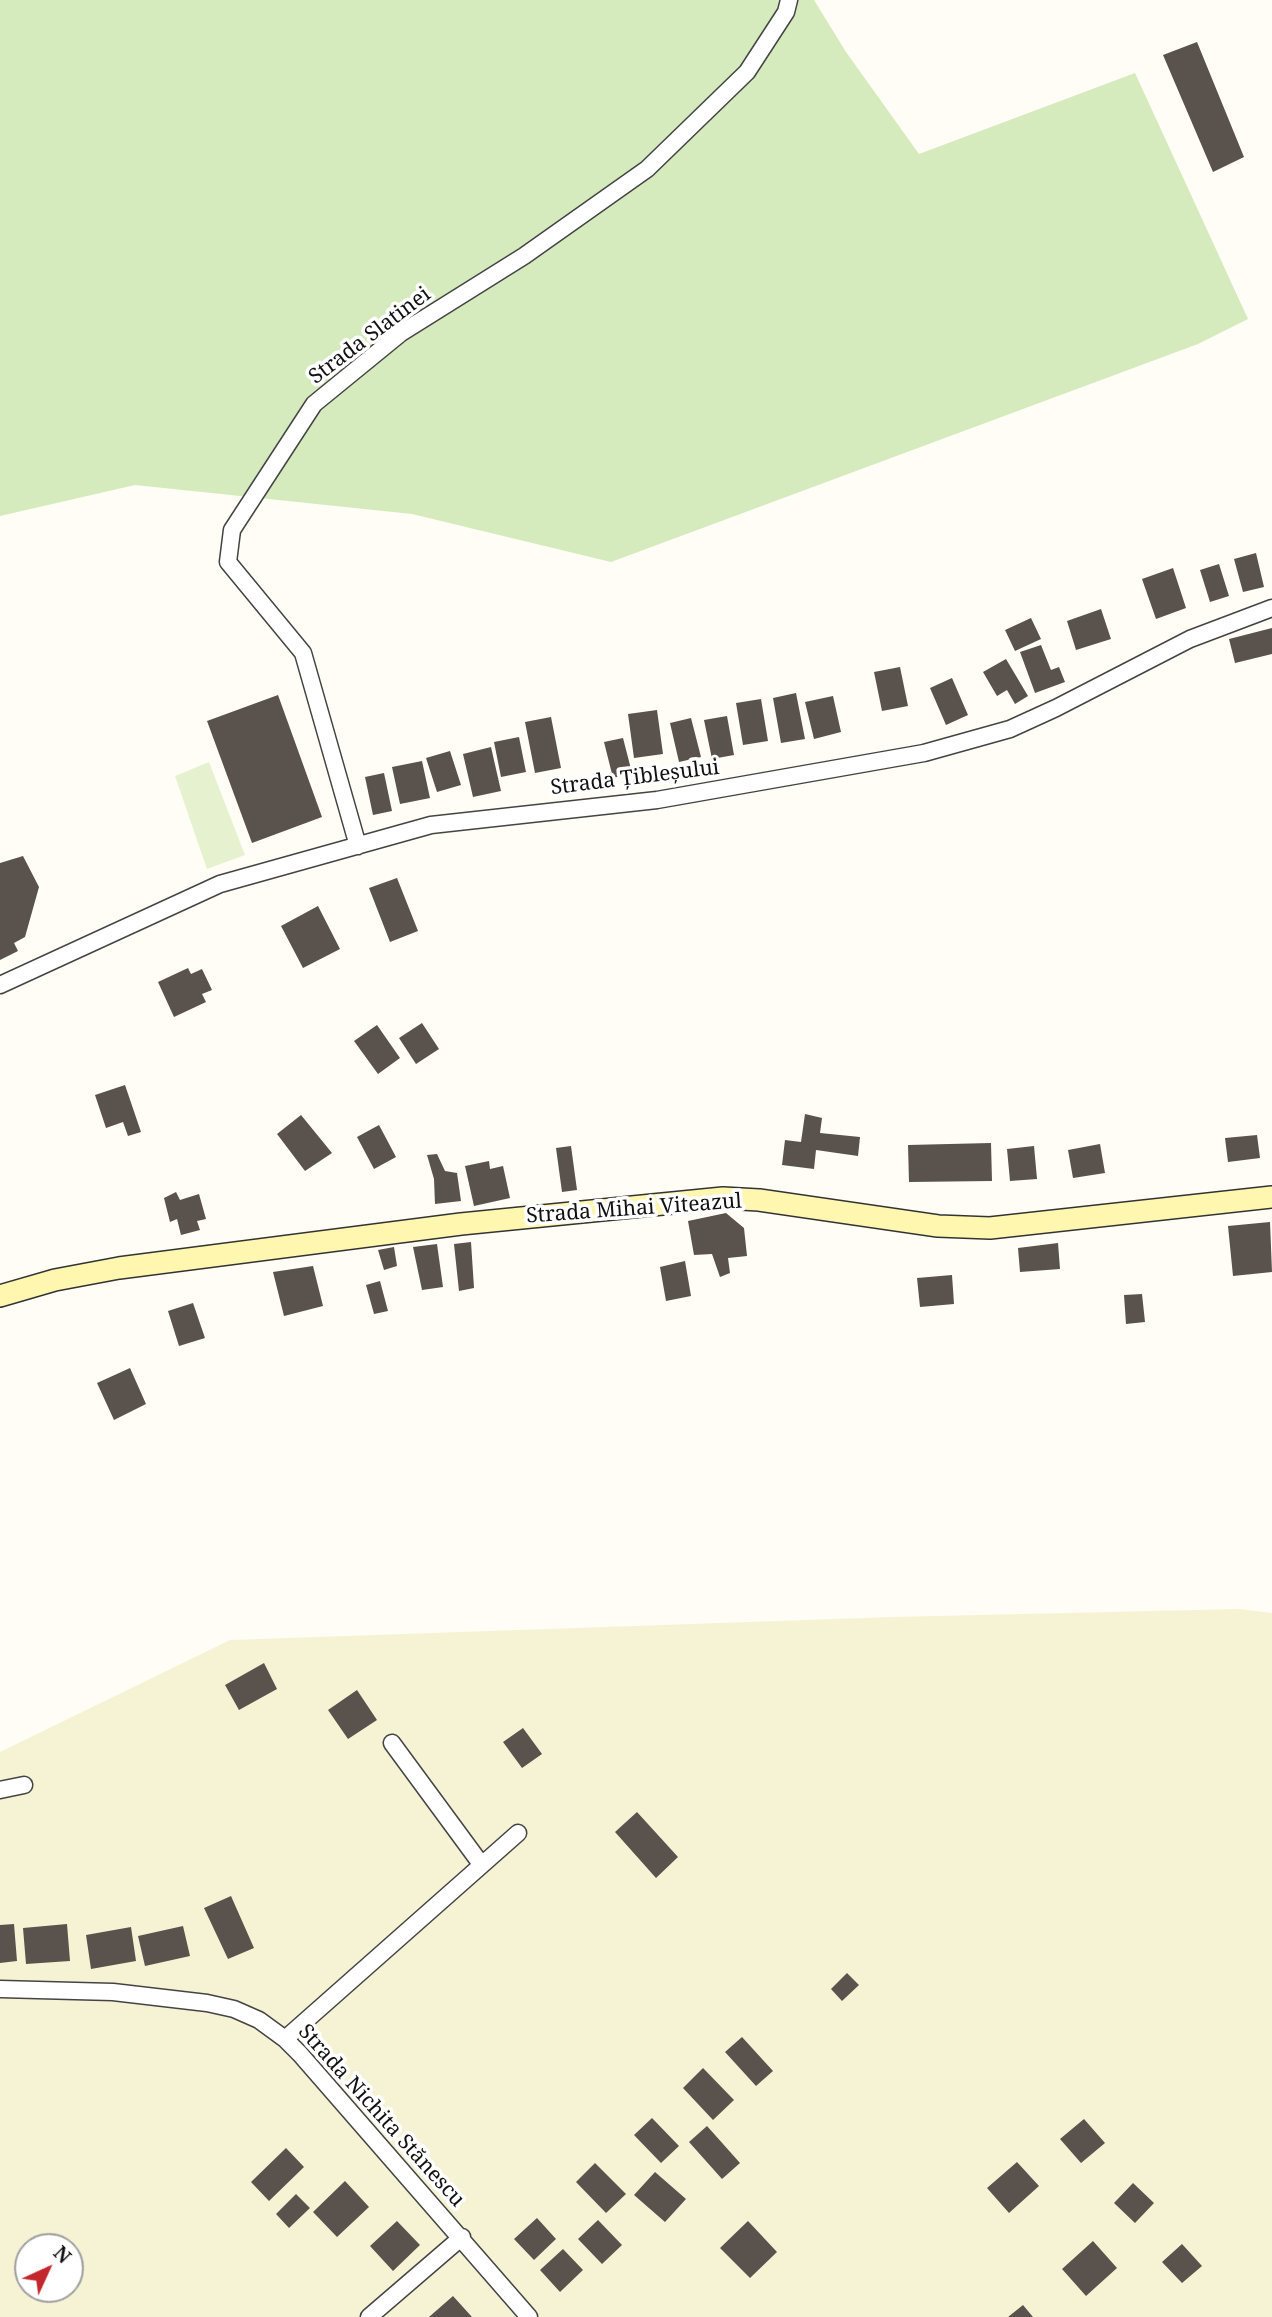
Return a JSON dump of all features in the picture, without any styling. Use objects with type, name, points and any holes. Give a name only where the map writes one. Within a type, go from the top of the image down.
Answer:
[{"type":"main road","name":"Strada Mihai Viteazul","points":[[0,1296],[55,1280],[119,1268],[461,1224],[723,1198],[759,1200],[938,1226],[990,1228],[1272,1197]]},
{"type":"street","name":"Strada Slatinei","points":[[358,846],[303,653],[228,562],[232,530],[314,404],[401,333],[524,256],[647,169],[747,72],[786,12],[789,0]]},
{"type":"street","name":"Strada Țibleșului","points":[[0,985],[220,884],[431,825],[657,800],[924,753],[1010,729],[1056,709],[1190,639],[1272,608]]},
{"type":"street","points":[[392,1743],[481,1864]]},
{"type":"street","points":[[0,1790],[24,1785]]},
{"type":"street","points":[[285,2039],[518,1833]]},
{"type":"street","name":"Strada Nichita Stănescu","points":[[0,1989],[114,1992],[207,2003],[234,2009],[259,2020],[285,2039],[462,2237],[529,2317]]},
{"type":"street","points":[[369,2317],[462,2237]]},
{"type":"shaded area","points":[[1239,1609],[1272,1613],[1272,2317],[0,2317],[0,1752],[230,1640],[892,1617]]},
{"type":"green space","points":[[0,0],[814,0],[846,52],[919,154],[1135,73],[1248,319],[1198,344],[611,562],[412,514],[135,485],[0,516]]},
{"type":"green space","points":[[209,762],[245,855],[207,869],[175,776]]},
{"type":"building","points":[[1197,42],[1244,157],[1213,172],[1163,55]]},
{"type":"building","points":[[1256,553],[1264,587],[1243,592],[1234,559]]},
{"type":"building","points":[[1219,564],[1229,596],[1210,602],[1200,570]]},
{"type":"building","points":[[1173,568],[1186,608],[1156,619],[1142,579]]},
{"type":"building","points":[[1101,609],[1111,639],[1076,650],[1067,621]]},
{"type":"building","points":[[1031,618],[1041,639],[1015,651],[1005,630]]},
{"type":"building","points":[[1272,628],[1272,654],[1235,663],[1229,639]]},
{"type":"building","points":[[1041,645],[1051,670],[1059,667],[1065,682],[1035,693],[1020,652]]},
{"type":"building","points":[[1006,659],[1028,696],[1015,704],[1007,690],[997,696],[983,672]]},
{"type":"building","points":[[900,667],[908,706],[882,711],[874,672]]},
{"type":"building","points":[[952,678],[968,715],[946,725],[930,688]]},
{"type":"building","points":[[796,693],[805,739],[781,743],[773,698]]},
{"type":"building","points":[[278,695],[322,817],[252,843],[207,721]]},
{"type":"building","points":[[833,696],[841,732],[814,739],[805,702]]},
{"type":"building","points":[[761,699],[768,741],[743,745],[736,703]]},
{"type":"building","points":[[657,710],[663,754],[634,758],[628,714]]},
{"type":"building","points":[[727,716],[734,755],[712,759],[704,720]]},
{"type":"building","points":[[551,717],[561,768],[535,773],[525,722]]},
{"type":"building","points":[[691,718],[701,757],[679,762],[670,723]]},
{"type":"building","points":[[519,737],[526,772],[501,777],[494,742]]},
{"type":"building","points":[[623,738],[632,773],[613,778],[604,742]]},
{"type":"building","points":[[491,747],[501,791],[473,797],[463,754]]},
{"type":"building","points":[[450,751],[461,785],[437,792],[426,758]]},
{"type":"building","points":[[422,761],[430,798],[400,804],[392,767]]},
{"type":"building","points":[[384,773],[392,811],[373,815],[365,777]]},
{"type":"building","points":[[23,856],[39,887],[25,937],[14,943],[18,951],[0,960],[0,863]]},
{"type":"building","points":[[397,878],[418,931],[390,942],[369,888]]},
{"type":"building","points":[[318,906],[340,949],[303,968],[281,926]]},
{"type":"building","points":[[188,968],[191,974],[202,969],[212,990],[202,994],[206,1002],[174,1017],[158,982]]},
{"type":"building","points":[[422,1023],[439,1049],[416,1064],[399,1038]]},
{"type":"building","points":[[377,1025],[400,1058],[378,1074],[354,1041]]},
{"type":"building","points":[[125,1085],[141,1132],[128,1136],[123,1122],[106,1128],[95,1095]]},
{"type":"building","points":[[805,1114],[822,1118],[820,1133],[860,1137],[858,1156],[816,1150],[814,1169],[782,1165],[785,1140],[801,1142]]},
{"type":"building","points":[[301,1115],[332,1153],[305,1171],[277,1134]]},
{"type":"building","points":[[379,1125],[396,1157],[374,1169],[357,1137]]},
{"type":"building","points":[[1257,1135],[1260,1158],[1228,1162],[1225,1138]]},
{"type":"building","points":[[991,1143],[992,1181],[909,1182],[908,1145]]},
{"type":"building","points":[[1100,1144],[1105,1173],[1073,1178],[1068,1150]]},
{"type":"building","points":[[571,1146],[577,1190],[562,1192],[556,1148]]},
{"type":"building","points":[[1034,1146],[1037,1179],[1010,1181],[1007,1149]]},
{"type":"building","points":[[437,1154],[445,1171],[457,1173],[461,1201],[435,1204],[434,1179],[427,1155]]},
{"type":"building","points":[[489,1161],[490,1169],[503,1166],[510,1198],[474,1206],[465,1166]]},
{"type":"building","points":[[176,1192],[180,1200],[199,1194],[206,1219],[197,1221],[200,1230],[181,1235],[177,1219],[170,1222],[164,1198]]},
{"type":"building","points":[[726,1213],[744,1228],[747,1256],[728,1258],[730,1273],[720,1277],[712,1254],[694,1255],[688,1221]]},
{"type":"building","points":[[1270,1222],[1272,1272],[1233,1276],[1228,1226]]},
{"type":"building","points":[[471,1242],[474,1288],[459,1291],[454,1244]]},
{"type":"building","points":[[1058,1243],[1060,1269],[1020,1272],[1018,1248]]},
{"type":"building","points":[[437,1244],[443,1287],[422,1290],[413,1247]]},
{"type":"building","points":[[394,1247],[397,1266],[384,1270],[378,1250]]},
{"type":"building","points":[[685,1261],[691,1296],[666,1301],[660,1267]]},
{"type":"building","points":[[313,1266],[323,1306],[284,1316],[273,1272]]},
{"type":"building","points":[[952,1275],[954,1304],[920,1307],[917,1278]]},
{"type":"building","points":[[380,1281],[388,1311],[374,1314],[366,1285]]},
{"type":"building","points":[[1142,1294],[1145,1322],[1126,1324],[1124,1295]]},
{"type":"building","points":[[193,1303],[205,1338],[179,1346],[168,1311]]},
{"type":"building","points":[[130,1368],[146,1404],[114,1420],[97,1383]]},
{"type":"building","points":[[264,1663],[277,1689],[239,1710],[225,1685]]},
{"type":"building","points":[[357,1690],[377,1720],[348,1739],[328,1710]]},
{"type":"building","points":[[523,1728],[542,1754],[522,1768],[503,1742]]},
{"type":"building","points":[[637,1812],[678,1857],[656,1878],[615,1832]]},
{"type":"building","points":[[231,1896],[254,1948],[228,1959],[204,1908]]},
{"type":"building","points":[[14,1924],[17,1961],[0,1963],[0,1925]]},
{"type":"building","points":[[67,1924],[70,1961],[26,1964],[23,1928]]},
{"type":"building","points":[[183,1926],[190,1956],[145,1966],[138,1936]]},
{"type":"building","points":[[131,1927],[136,1961],[91,1969],[86,1935]]},
{"type":"building","points":[[847,1973],[859,1985],[842,2001],[831,1989]]},
{"type":"building","points":[[742,2037],[773,2071],[756,2086],[725,2052]]},
{"type":"building","points":[[703,2068],[734,2100],[713,2120],[683,2088]]},
{"type":"building","points":[[652,2118],[679,2146],[661,2163],[634,2135]]},
{"type":"building","points":[[1084,2119],[1105,2143],[1081,2163],[1060,2139]]},
{"type":"building","points":[[707,2126],[740,2163],[722,2179],[689,2142]]},
{"type":"building","points":[[286,2148],[304,2167],[269,2201],[251,2182]]},
{"type":"building","points":[[1017,2162],[1039,2186],[1009,2213],[987,2188]]},
{"type":"building","points":[[595,2163],[626,2194],[606,2213],[576,2182]]},
{"type":"building","points":[[655,2172],[686,2199],[665,2222],[634,2195]]},
{"type":"building","points":[[345,2181],[369,2207],[337,2237],[313,2212]]},
{"type":"building","points":[[1133,2183],[1154,2203],[1135,2223],[1114,2203]]},
{"type":"building","points":[[296,2194],[310,2208],[289,2228],[276,2214]]},
{"type":"building","points":[[537,2218],[556,2239],[534,2260],[514,2239]]},
{"type":"building","points":[[598,2220],[622,2245],[602,2264],[578,2239]]},
{"type":"building","points":[[397,2221],[420,2245],[393,2271],[370,2246]]},
{"type":"building","points":[[748,2221],[777,2252],[750,2278],[720,2248]]},
{"type":"building","points":[[1093,2241],[1117,2268],[1086,2296],[1062,2269]]},
{"type":"building","points":[[1182,2244],[1202,2266],[1182,2283],[1162,2262]]},
{"type":"building","points":[[563,2249],[583,2270],[560,2292],[540,2270]]},
{"type":"building","points":[[453,2296],[472,2317],[429,2317]]},
{"type":"building","points":[[1023,2305],[1033,2317],[1008,2317]]}]
